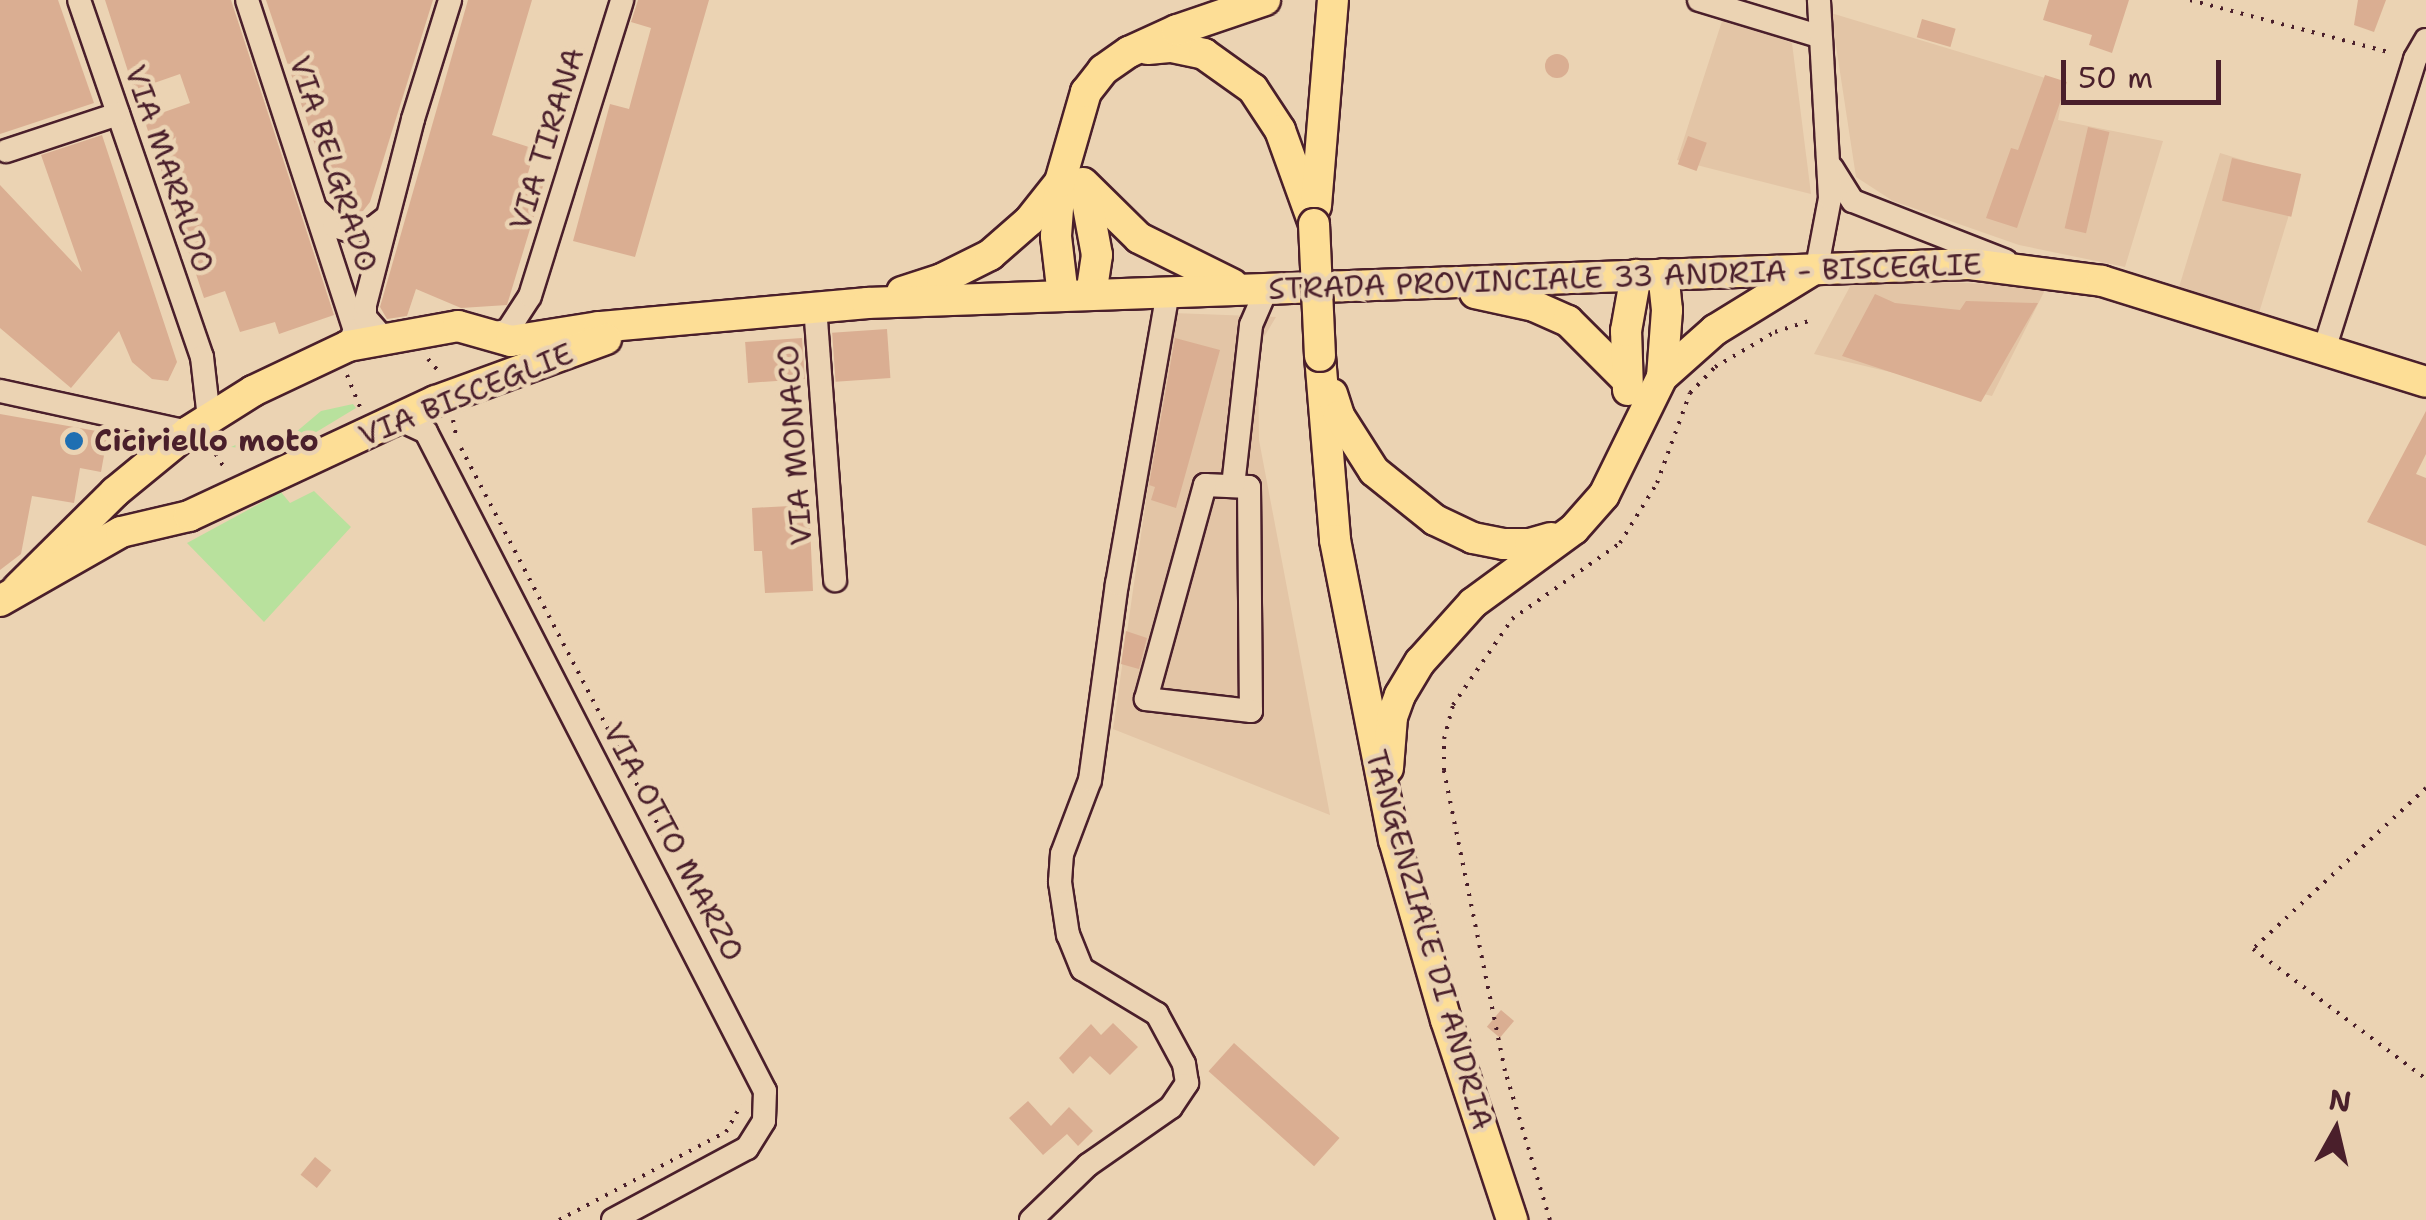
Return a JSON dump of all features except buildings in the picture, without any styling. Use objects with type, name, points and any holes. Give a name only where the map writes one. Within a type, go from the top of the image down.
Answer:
[{"type":"main road","points":[[1077,295],[1097,255],[1072,183],[1071,146],[1086,92],[1114,60],[1129,52],[1176,30],[1265,0]]},
{"type":"main road","name":"TANGENZIALE DI ANDRIA","points":[[1333,0],[1314,224],[1334,540],[1394,840],[1512,1220]]},
{"type":"main road","points":[[1129,52],[1187,49],[1204,54],[1240,76],[1273,115],[1294,162],[1314,224]]},
{"type":"main road","points":[[1072,183],[1158,251],[1255,289]]},
{"type":"main road","points":[[867,303],[942,280],[990,255],[1072,183]]},
{"type":"main road","points":[[1394,840],[1388,766],[1400,695],[1450,625],[1506,574],[1564,534],[1604,495],[1662,377],[1714,330],[1817,266]]},
{"type":"main road","name":"STRADA PROVINCIALE 33 ANDRIA - BISCEGLIE","points":[[867,303],[1434,284],[1817,266],[2023,268],[2102,281],[2426,382]]},
{"type":"main road","points":[[1650,274],[1667,310],[1662,377]]},
{"type":"main road","points":[[1626,448],[1626,332],[1650,274]]},
{"type":"main road","points":[[1434,284],[1554,313],[1582,332],[1627,380]]},
{"type":"main road","name":"VIA BISCEGLIE","points":[[9,594],[84,520],[199,425],[253,391],[342,348],[458,326],[482,336],[511,341],[598,327],[867,303]]},
{"type":"main road","name":"VIA BISCEGLIE","points":[[9,594],[121,532],[176,520],[443,398],[641,325]]},
{"type":"main road","points":[[426,330],[456,336],[475,352],[469,376],[443,398]]},
{"type":"main road","points":[[1320,356],[1340,416],[1360,450],[1374,471],[1414,505],[1453,530],[1503,544],[1530,544],[1564,534]]},
{"type":"main road","points":[[150,463],[136,487],[138,506],[152,518],[176,520]]},
{"type":"street","name":"VIA MARALDO","points":[[80,0],[202,357],[199,425]]},
{"type":"street","name":"VIA BELGRADO","points":[[247,0],[356,330],[342,348]]},
{"type":"street","points":[[391,336],[376,332],[365,317],[386,216],[450,0]]},
{"type":"street","name":"VIA TIRANA","points":[[482,336],[508,330],[530,296],[622,0]]},
{"type":"street","points":[[1699,0],[1818,36]]},
{"type":"street","points":[[1817,266],[1830,198],[1818,36],[1820,0]]},
{"type":"street","points":[[2324,350],[2421,49]]},
{"type":"street","points":[[6,151],[118,114]]},
{"type":"street","points":[[1828,158],[1840,186],[1853,201],[2023,268]]},
{"type":"street","points":[[316,208],[334,226],[350,231],[366,230],[386,216]]},
{"type":"street","points":[[1233,486],[1255,289]]},
{"type":"street","points":[[1031,1220],[1088,1166],[1171,1106],[1188,1083],[1184,1064],[1157,1014],[1082,969],[1068,935],[1060,882],[1062,854],[1090,780],[1117,584],[1168,292]]},
{"type":"street","points":[[530,296],[538,316],[554,325],[598,327]]},
{"type":"street","name":"VIA MONACO","points":[[815,306],[835,580]]},
{"type":"street","points":[[202,357],[226,386],[253,391]]},
{"type":"street","points":[[0,391],[136,420],[199,425]]},
{"type":"street","points":[[383,424],[426,432],[443,398]]},
{"type":"street","points":[[136,420],[148,436],[150,463]]},
{"type":"street","name":"VIA OTTO MARZO","points":[[426,432],[765,1090],[764,1121],[747,1148],[613,1220]]},
{"type":"street","points":[[1206,486],[1233,486],[1249,487],[1251,711],[1146,699],[1206,486]]},
{"type":"path","points":[[2190,0],[2421,49]]},
{"type":"path","points":[[1550,1220],[1505,1070],[1444,770],[1444,739],[1453,706],[1512,619],[1620,543],[1657,483],[1690,393],[1715,367],[1775,332],[1810,321]]},
{"type":"path","points":[[342,348],[383,424]]},
{"type":"path","points":[[199,425],[239,494]]},
{"type":"path","points":[[2426,788],[2253,949],[2426,1080]]},
{"type":"path","points":[[559,1220],[726,1132],[735,1122],[741,1095]]},
{"type":"shaded area","points":[[1831,13],[2065,84],[2058,120],[2163,141],[2125,267],[2019,245],[1893,201],[1856,177]]},
{"type":"shaded area","points":[[1723,18],[1792,43],[1811,194],[1677,160]]},
{"type":"shaded area","points":[[2220,153],[2300,178],[2259,311],[2179,287]]},
{"type":"shaded area","points":[[1854,279],[2047,286],[1992,396],[1814,354]]},
{"type":"shaded area","points":[[1173,313],[1276,317],[1258,347],[1259,440],[1330,815],[1113,729]]},
{"type":"green space","points":[[353,404],[356,408],[313,434],[252,449],[231,447],[251,438],[289,438],[321,411]]},
{"type":"green space","points":[[314,491],[351,527],[264,622],[187,543],[281,492],[290,503]]},
{"type":"place","name":"Ciciriello moto","points":[[74,441]]}]
